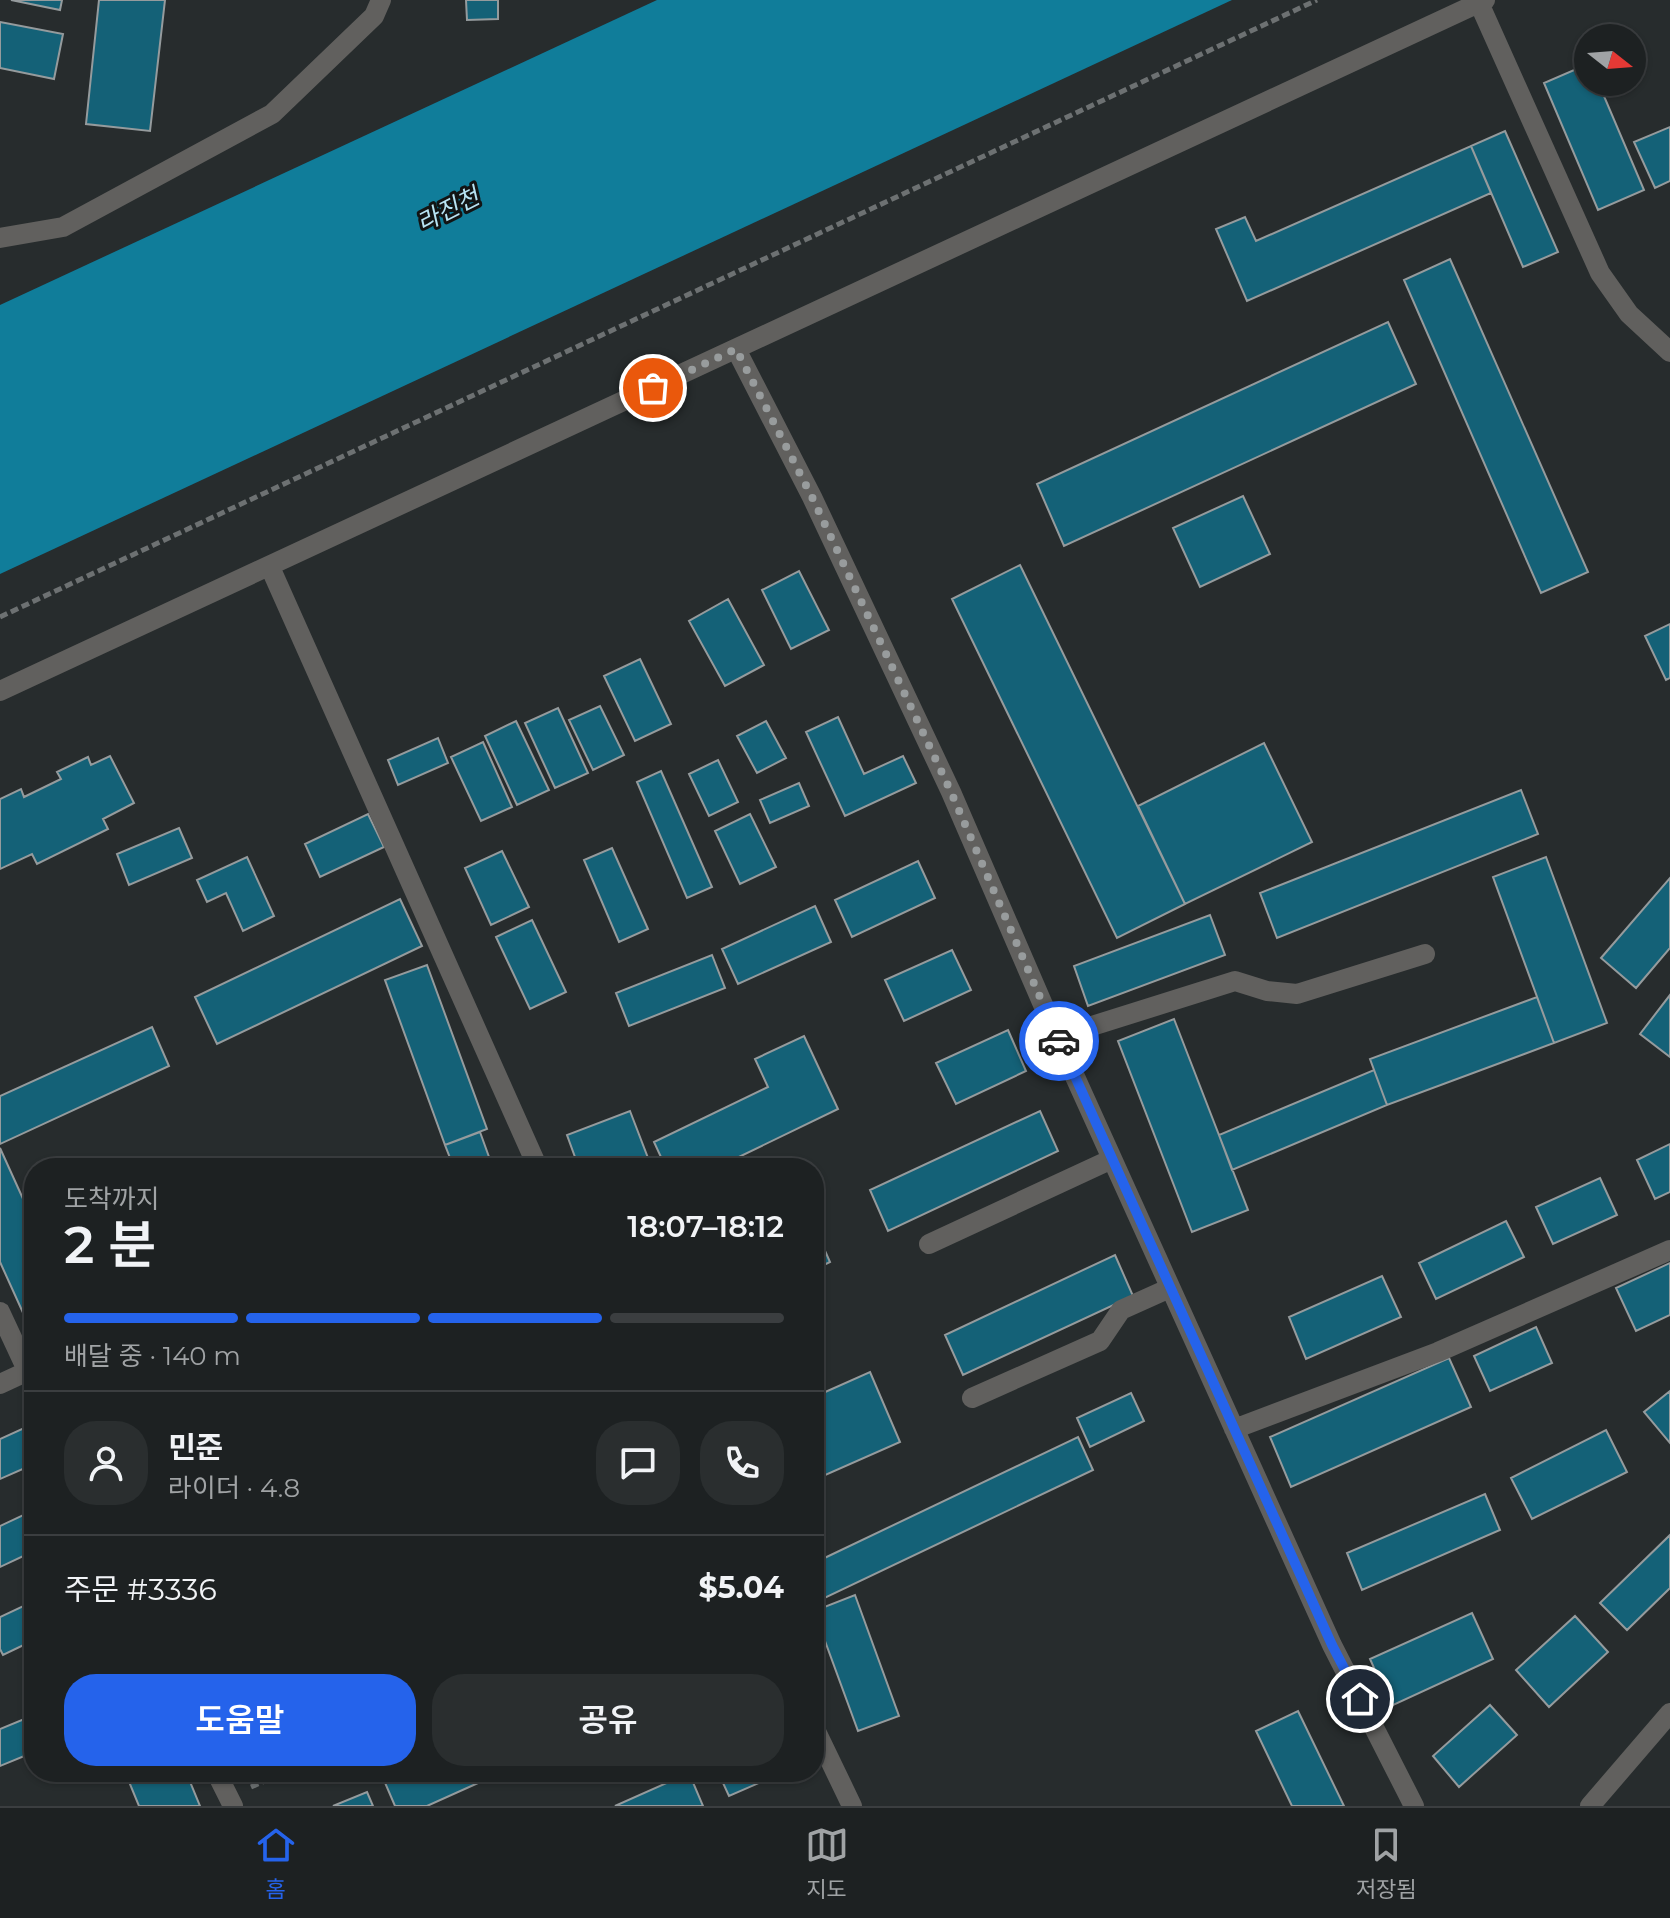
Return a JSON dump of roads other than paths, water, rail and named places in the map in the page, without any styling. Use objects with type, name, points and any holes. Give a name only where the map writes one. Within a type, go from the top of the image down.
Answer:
[{"type":"street","points":[[0,238],[63,227],[272,114],[374,16],[381,0]]},
{"type":"street","points":[[0,691],[1482,2],[1600,273],[1629,314],[1670,352]]},
{"type":"street","points":[[736,349],[812,497],[944,778],[1057,1037],[1332,1645],[1414,1806]]},
{"type":"street","points":[[270,567],[534,1158]]},
{"type":"street","points":[[1057,1037],[1235,981],[1267,991],[1297,994],[1425,954]]},
{"type":"street","points":[[929,1244],[1112,1159]]},
{"type":"street","points":[[1234,1429],[1438,1352],[1670,1250]]},
{"type":"street","points":[[972,1398],[1100,1341],[1121,1310],[1170,1288]]},
{"type":"street","points":[[0,1312],[24,1363]]},
{"type":"street","points":[[0,1384],[24,1379]]},
{"type":"street","points":[[1590,1806],[1670,1713]]},
{"type":"street","points":[[824,1748],[852,1806]]},
{"type":"street","points":[[221,1782],[231,1802]]},
{"type":"water","name":"라진천","points":[[657,0],[1232,0],[0,574],[0,305]]}]
